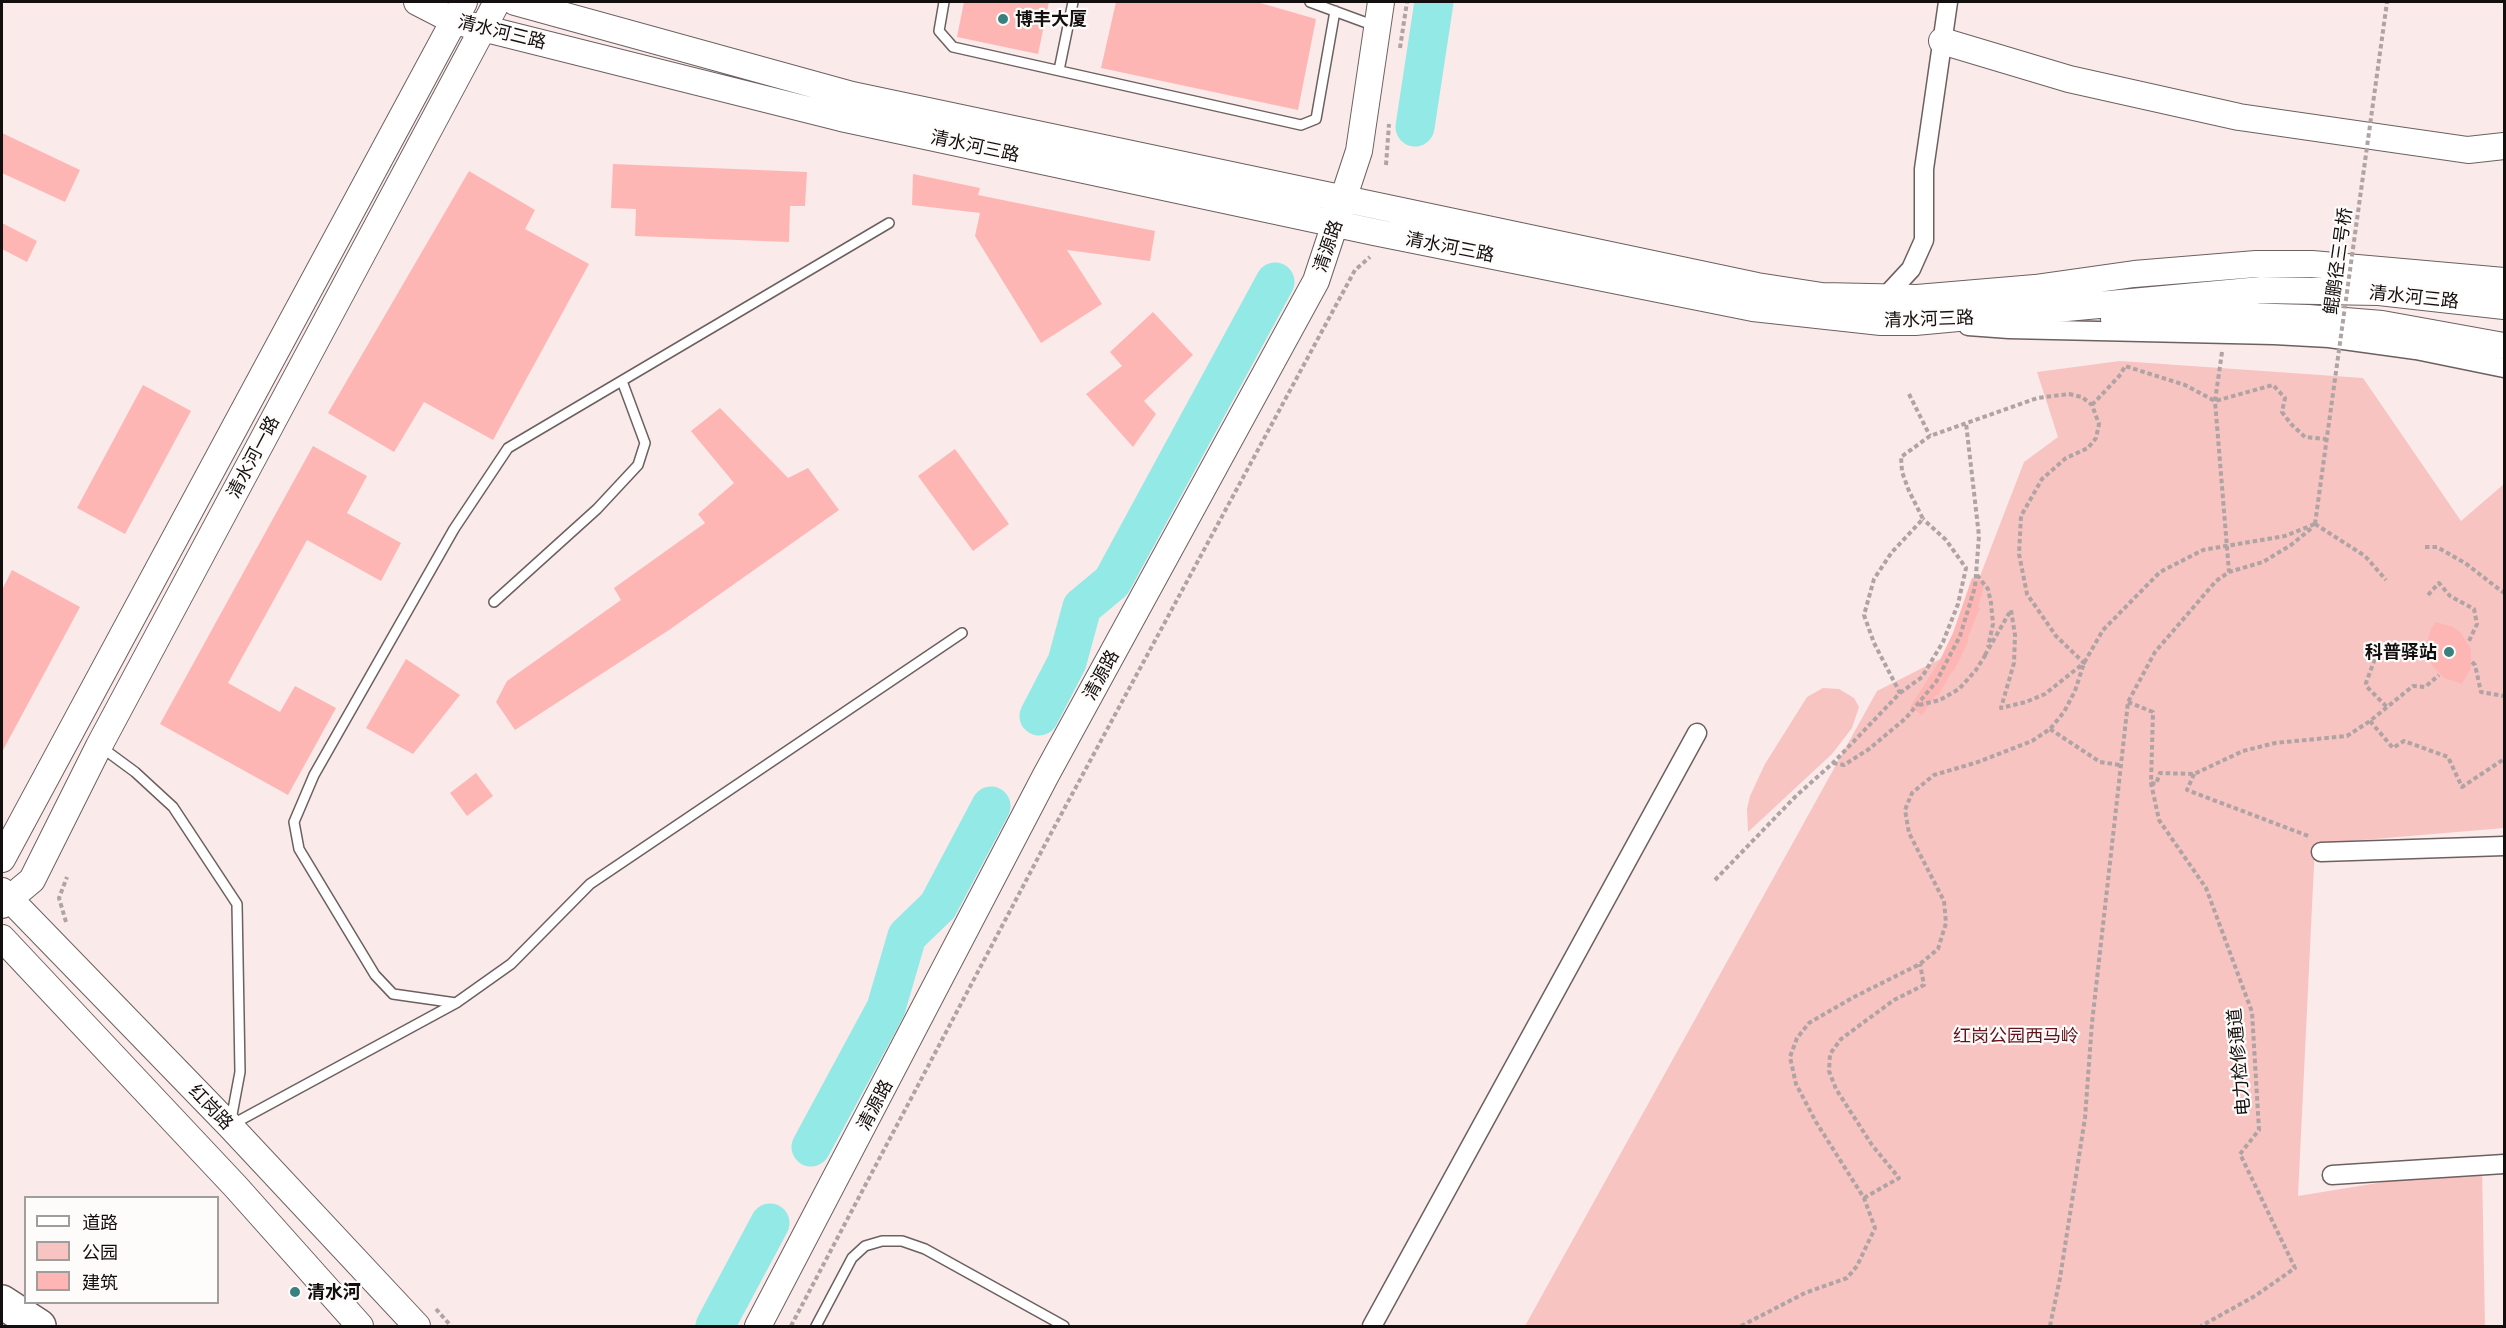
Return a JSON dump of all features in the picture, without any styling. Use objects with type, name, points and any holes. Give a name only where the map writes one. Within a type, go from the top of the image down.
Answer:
[{"type":"highway","points":[[2,1302],[39,1326]]},
{"type":"street","name":"清水河三路","points":[[417,2],[459,11],[482,28],[841,117],[1343,225],[1753,308],[1883,310],[1917,298],[2035,288],[2134,274],[2256,264],[2312,264],[2505,306]]},
{"type":"street","name":"清水河一路","points":[[4,899],[32,880],[99,746],[497,2]]},
{"type":"street","name":"清水河三路","points":[[515,2],[852,95],[1757,286],[1822,296],[1883,310],[1915,322],[2380,280],[2505,281]]},
{"type":"street","name":"清源路","points":[[1351,200],[1381,2]]},
{"type":"street","name":"清源路","points":[[772,1326],[1057,781],[1328,287],[1351,200],[1373,154],[1395,2]]},
{"type":"street","points":[[1883,310],[1911,269],[1923,240],[1924,169],[1948,2]]},
{"type":"street","name":"清水河一路","points":[[2,859],[459,11]]},
{"type":"street","points":[[1942,41],[2070,79],[2239,117],[2468,150],[2505,146]]},
{"type":"street","name":"清源路","points":[[758,1326],[1046,776],[1316,281],[1343,225]]},
{"type":"street","points":[[2027,313],[2122,320],[2241,316],[2308,318],[2382,324],[2505,346]]},
{"type":"street","points":[[1915,322],[2009,329],[2329,338],[2416,350],[2505,368]]},
{"type":"street","points":[[1372,1326],[1697,733]]},
{"type":"street","points":[[2324,852],[2505,846]]},
{"type":"street","name":"红岗路","points":[[4,899],[230,1126],[417,1326]]},
{"type":"street","name":"红岗路","points":[[2,938],[236,1188],[360,1326]]},
{"type":"street","points":[[2332,1175],[2505,1164]]},
{"type":"lane","points":[[944,2],[939,31],[953,47],[1301,125],[1316,119],[1335,11]]},
{"type":"lane","points":[[1059,70],[1073,2]]},
{"type":"lane","points":[[1310,2],[1377,27]]},
{"type":"lane","points":[[456,1003],[393,994],[375,975],[299,849],[294,822],[314,775],[454,529],[508,448],[889,223]]},
{"type":"lane","points":[[494,602],[597,509],[638,465],[645,443],[622,381]]},
{"type":"lane","points":[[230,1126],[456,1003],[511,964],[590,884],[962,633]]},
{"type":"lane","points":[[99,746],[135,772],[173,807],[237,904],[240,1072],[230,1126]]},
{"type":"lane","points":[[816,1326],[852,1258],[865,1246],[882,1241],[902,1241],[925,1249],[1064,1326]]},
{"type":"path","points":[[1400,49],[1407,2]]},
{"type":"path","name":"鲲鹏径三号桥","points":[[2315,524],[2388,2]]},
{"type":"path","points":[[1386,165],[1389,120]]},
{"type":"path","points":[[791,1326],[1049,837],[1355,270],[1370,257]]},
{"type":"path","points":[[2223,355],[2215,401],[2229,572]]},
{"type":"path","points":[[2092,405],[2121,374],[2125,366],[2185,385],[2215,401],[2273,385],[2284,398],[2282,412],[2291,424],[2305,437],[2326,439]]},
{"type":"path","points":[[1909,394],[1930,436]]},
{"type":"path","points":[[1714,880],[1795,797],[1833,763],[1900,693],[1922,677],[1943,642],[1958,604],[1966,568],[1946,540],[1923,519],[1902,472],[1901,458],[1930,436],[2037,398],[2069,394],[2082,397],[2092,405],[2099,424],[2096,438],[2088,448],[2066,458],[2042,479],[2021,516],[2019,554],[2027,594],[2056,636],[2084,663]]},
{"type":"path","points":[[1833,763],[1844,765],[1869,749],[1888,735],[1918,705],[1936,682],[1960,636],[1969,612],[1976,574],[1979,536],[1966,423]]},
{"type":"path","points":[[1900,693],[1874,644],[1864,615],[1874,579],[1892,552],[1923,519]]},
{"type":"path","points":[[2050,1326],[2085,1118],[2092,1023],[2128,702],[2155,652],[2216,581],[2229,572],[2262,562],[2291,546],[2315,524]]},
{"type":"path","points":[[1741,1326],[1806,1293],[1847,1278],[1857,1266],[1875,1228],[1864,1198],[1816,1122],[1796,1084],[1790,1057],[1797,1038],[1809,1023],[1854,997],[1920,964],[1938,949],[1946,923],[1944,901],[1909,832],[1905,810],[1912,793],[1934,775],[1978,762],[2032,741],[2050,729],[2064,712],[2075,691],[2084,663],[2103,630],[2160,572],[2203,550],[2285,536],[2315,524]]},
{"type":"path","points":[[2315,524],[2365,556],[2386,580]]},
{"type":"path","points":[[2425,547],[2437,547],[2465,563],[2505,593]]},
{"type":"path","points":[[1976,574],[1988,589],[1992,609],[1990,642],[1985,655]]},
{"type":"path","points":[[2428,595],[2439,583],[2450,596],[2474,609],[2477,624],[2468,643]]},
{"type":"path","points":[[1918,705],[1940,700],[1959,689],[1976,670],[2011,610],[2015,635],[2014,663],[2001,708],[2045,694],[2084,663]]},
{"type":"path","points":[[2380,645],[2366,683],[2367,687],[2387,707]]},
{"type":"path","points":[[2472,662],[2475,665],[2481,692],[2505,696]]},
{"type":"path","points":[[2128,702],[2153,712],[2151,783],[2156,784],[2160,773],[2194,774],[2243,751],[2275,743],[2347,736],[2370,721],[2413,686],[2429,686],[2433,678],[2439,675]]},
{"type":"path","points":[[2370,721],[2393,748],[2404,741],[2448,757],[2462,787],[2505,759]]},
{"type":"path","points":[[2050,729],[2100,762],[2120,765]]},
{"type":"path","points":[[2194,774],[2187,790],[2315,839],[2324,852]]},
{"type":"path","name":"电力检修通道","points":[[2151,783],[2159,820],[2206,888],[2252,1012],[2259,1130],[2240,1154],[2295,1268],[2255,1296],[2201,1326]]},
{"type":"path","points":[[1864,1198],[1899,1178],[1872,1145],[1836,1089],[1829,1071],[1830,1054],[1841,1039],[1894,1000],[1924,985],[1920,964]]},
{"type":"green space","name":"红岗公园西马岭","points":[[2120,361],[2363,378],[2461,521],[2504,484],[2504,828],[2315,844],[2298,1196],[2482,1166],[2485,1326],[1525,1326],[1877,691],[1950,654],[2024,462],[2058,437],[2037,372]]},
{"type":"green space","points":[[1823,688],[1839,689],[1854,698],[1859,707],[1852,728],[1832,754],[1748,832],[1747,809],[1750,796],[1765,764],[1807,697]]},
{"type":"building","name":"博丰大厦","points":[[964,2],[1049,2],[1038,54],[957,37]]},
{"type":"building","points":[[1116,2],[1257,2],[1316,19],[1298,110],[1101,68]]},
{"type":"building","points":[[2,133],[80,170],[65,202],[2,173]]},
{"type":"building","points":[[613,164],[807,172],[805,206],[790,206],[789,242],[635,236],[636,209],[611,208]]},
{"type":"building","points":[[469,171],[535,210],[525,229],[589,264],[493,440],[424,402],[394,452],[328,413]]},
{"type":"building","points":[[913,174],[980,188],[978,195],[1155,231],[1150,261],[1067,250],[1102,304],[1041,343],[975,236],[980,213],[912,205]]},
{"type":"building","points":[[2,223],[37,241],[27,262],[2,249]]},
{"type":"building","points":[[1153,312],[1193,355],[1144,401],[1156,414],[1133,447],[1086,394],[1122,366],[1110,352]]},
{"type":"building","points":[[143,385],[191,411],[125,534],[77,508]]},
{"type":"building","points":[[720,408],[788,478],[808,468],[839,510],[669,630],[515,730],[496,702],[507,681],[621,600],[614,588],[705,523],[698,514],[734,483],[691,431]]},
{"type":"building","points":[[313,446],[367,476],[347,513],[401,543],[381,581],[307,540],[228,683],[280,712],[295,686],[336,708],[288,795],[160,724]]},
{"type":"building","points":[[955,449],[1009,524],[973,551],[918,476]]},
{"type":"building","points":[[12,570],[80,607],[2,752],[2,590]]},
{"type":"building","points":[[1972,578],[1985,582],[1978,607],[1980,608],[1967,639],[1969,640],[1954,671],[1922,715],[1910,707],[1940,660],[1953,633]]},
{"type":"building","name":"科普驿站","points":[[2436,622],[2453,627],[2461,633],[2471,649],[2471,668],[2462,684],[2444,678],[2431,664],[2426,646],[2431,629]]},
{"type":"building","points":[[406,659],[460,695],[413,754],[366,728]]},
{"type":"building","points":[[476,773],[493,796],[467,816],[450,793]]},
{"type":"waterway","points":[[1415,127],[1434,2]]},
{"type":"waterway","points":[[1039,716],[1067,662],[1082,607],[1112,582],[1275,282]]},
{"type":"waterway","points":[[811,1147],[886,1008],[907,936],[938,906],[991,806]]},
{"type":"waterway","points":[[715,1326],[770,1223]]},
{"type":"place","name":"博丰大厦","points":[[1003,19]]},
{"type":"place","name":"科普驿站","points":[[2449,652]]},
{"type":"place","name":"清水河","points":[[295,1292]]}]
